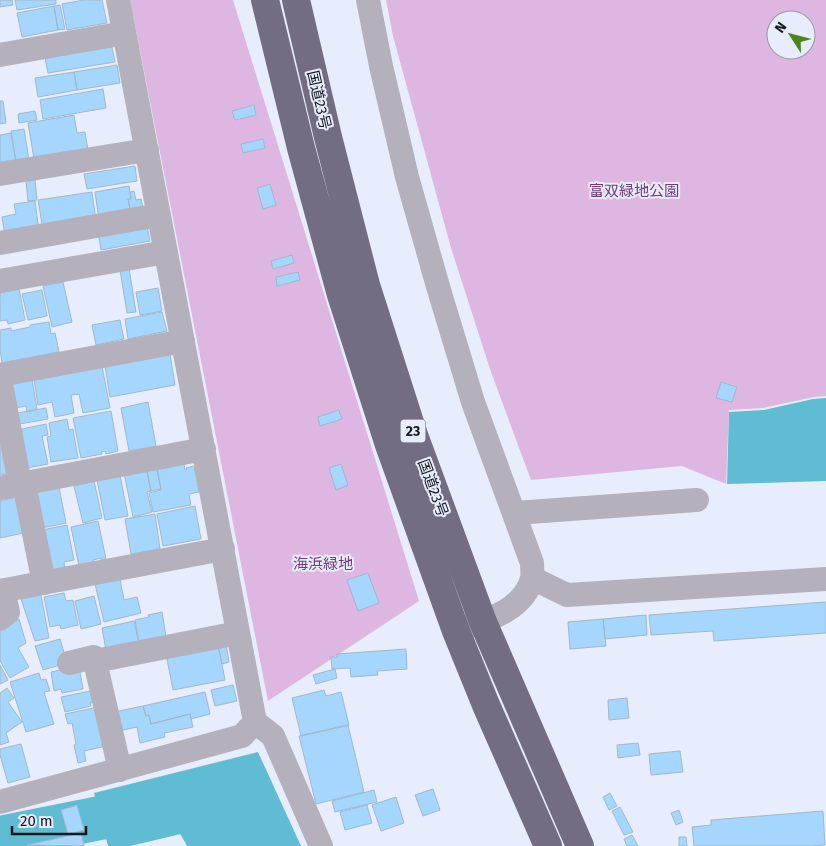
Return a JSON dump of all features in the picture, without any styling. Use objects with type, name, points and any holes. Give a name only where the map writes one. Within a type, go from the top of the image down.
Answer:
[{"type":"highway","name":"国道23号","points":[[265,0],[301,148],[341,295],[388,445],[456,631],[548,846]]},
{"type":"highway","name":"国道23号","points":[[296,0],[328,137],[366,285],[414,435],[483,622],[580,846]]},
{"type":"street","points":[[118,0],[255,722],[273,736],[322,846]]},
{"type":"street","points":[[368,0],[381,66],[405,167],[434,271],[473,402],[532,563],[532,578],[527,589],[520,600],[508,611],[456,631]]},
{"type":"street","points":[[0,55],[124,32]]},
{"type":"street","points":[[0,174],[147,150]]},
{"type":"street","points":[[0,243],[159,215]]},
{"type":"street","points":[[0,281],[166,252]]},
{"type":"street","points":[[0,375],[183,341]]},
{"type":"street","points":[[0,379],[14,485],[44,583]]},
{"type":"street","points":[[14,485],[204,449]]},
{"type":"street","points":[[514,513],[697,500]]},
{"type":"street","points":[[0,619],[8,612],[2,591],[222,549]]},
{"type":"street","points":[[532,578],[567,595],[826,579]]},
{"type":"street","points":[[95,661],[238,633]]},
{"type":"street","points":[[69,663],[94,657],[120,770]]},
{"type":"street","points":[[0,802],[242,736],[255,722]]},
{"type":"green space","name":"海浜緑地","points":[[130,0],[233,0],[419,601],[268,701]]},
{"type":"green space","name":"富双緑地公園","points":[[386,0],[826,0],[826,396],[763,408],[729,410],[726,484],[682,466],[531,480],[491,372],[451,248],[393,36]]},
{"type":"water","points":[[826,398],[826,481],[727,484],[729,412],[764,410]]},
{"type":"water","points":[[258,752],[301,846],[187,846],[181,834],[130,846],[108,846],[94,793]]},
{"type":"building","points":[[0,0],[12,0],[13,5],[0,7]]},
{"type":"building","points":[[15,0],[56,0],[56,4],[17,10]]},
{"type":"building","points":[[84,0],[102,0],[107,23],[67,30],[62,4]]},
{"type":"building","points":[[60,5],[65,29],[58,30],[54,6]]},
{"type":"building","points":[[54,6],[58,30],[22,37],[17,13]]},
{"type":"building","points":[[112,47],[115,62],[48,73],[45,58]]},
{"type":"building","points":[[117,65],[120,83],[77,90],[74,72]]},
{"type":"building","points":[[74,72],[77,90],[38,97],[35,78]]},
{"type":"building","points":[[103,89],[106,108],[43,119],[40,100]]},
{"type":"building","points":[[0,101],[3,101],[6,123],[0,124]]},
{"type":"building","points":[[254,105],[256,115],[235,120],[232,111]]},
{"type":"building","points":[[35,111],[37,120],[19,123],[18,114]]},
{"type":"building","points":[[74,115],[77,133],[85,132],[88,150],[34,159],[28,123]]},
{"type":"building","points":[[24,129],[29,160],[16,162],[11,131]]},
{"type":"building","points":[[11,133],[16,162],[0,165],[0,135]]},
{"type":"building","points":[[263,139],[265,148],[243,153],[241,144]]},
{"type":"building","points":[[135,166],[137,181],[87,189],[84,174]]},
{"type":"building","points":[[35,180],[37,200],[28,201],[26,181]]},
{"type":"building","points":[[270,184],[276,205],[263,209],[257,188]]},
{"type":"building","points":[[129,186],[131,199],[128,199],[131,214],[99,220],[95,192]]},
{"type":"building","points":[[134,191],[136,200],[141,199],[144,212],[131,214],[128,199],[131,199],[130,192]]},
{"type":"building","points":[[92,192],[96,221],[43,230],[38,200]]},
{"type":"building","points":[[35,201],[39,231],[5,236],[2,217],[16,214],[14,204]]},
{"type":"building","points":[[146,222],[150,241],[101,250],[98,231]]},
{"type":"building","points":[[292,255],[294,263],[273,269],[271,261]]},
{"type":"building","points":[[129,268],[136,312],[127,313],[120,270]]},
{"type":"building","points":[[298,272],[300,280],[277,286],[276,277]]},
{"type":"building","points":[[63,282],[72,322],[52,327],[43,286]]},
{"type":"building","points":[[158,288],[162,311],[140,315],[136,292]]},
{"type":"building","points":[[19,289],[25,320],[8,324],[7,320],[0,321],[0,293]]},
{"type":"building","points":[[42,290],[47,316],[28,320],[22,294]]},
{"type":"building","points":[[162,312],[167,331],[128,339],[125,319]]},
{"type":"building","points":[[120,320],[124,339],[96,345],[92,325]]},
{"type":"building","points":[[49,322],[51,334],[55,333],[59,352],[2,363],[0,330],[11,328],[11,331]]},
{"type":"building","points":[[170,354],[175,385],[110,397],[105,366]]},
{"type":"building","points":[[102,366],[110,408],[83,413],[79,394],[71,395],[74,413],[55,417],[52,402],[38,405],[34,379]]},
{"type":"building","points":[[32,379],[37,409],[27,412],[26,406],[9,409],[5,384]]},
{"type":"building","points":[[721,382],[737,387],[732,402],[716,398]]},
{"type":"building","points":[[148,402],[156,446],[129,451],[121,408]]},
{"type":"building","points":[[46,408],[48,419],[14,425],[12,414]]},
{"type":"building","points":[[339,410],[342,419],[320,426],[318,417]]},
{"type":"building","points":[[111,411],[118,451],[106,454],[105,451],[101,452],[102,454],[81,458],[73,418]]},
{"type":"building","points":[[67,419],[69,430],[73,429],[78,458],[51,462],[47,437],[51,436],[49,423]]},
{"type":"building","points":[[46,424],[48,435],[42,436],[48,464],[22,469],[22,429]]},
{"type":"building","points":[[0,433],[12,473],[0,475]]},
{"type":"building","points":[[184,463],[185,470],[194,466],[199,492],[189,494],[191,505],[153,512],[149,493],[161,490],[157,470]]},
{"type":"building","points":[[341,464],[348,485],[336,490],[329,468]]},
{"type":"building","points":[[146,468],[151,491],[147,492],[152,512],[133,517],[124,473]]},
{"type":"building","points":[[157,468],[161,489],[151,491],[147,470]]},
{"type":"building","points":[[120,475],[128,516],[105,520],[97,480]]},
{"type":"building","points":[[94,481],[102,518],[83,523],[74,486]]},
{"type":"building","points":[[59,487],[66,523],[37,529],[30,493]]},
{"type":"building","points":[[20,496],[28,532],[0,538],[0,501]]},
{"type":"building","points":[[195,506],[201,539],[163,546],[157,514]]},
{"type":"building","points":[[155,514],[160,549],[131,554],[125,519]]},
{"type":"building","points":[[98,521],[106,559],[93,560],[94,563],[79,566],[71,527]]},
{"type":"building","points":[[67,525],[74,560],[64,562],[65,568],[46,572],[37,531]]},
{"type":"building","points":[[368,573],[379,603],[358,611],[347,580]]},
{"type":"building","points":[[120,579],[124,600],[137,597],[141,613],[104,622],[95,584]]},
{"type":"building","points":[[64,593],[66,601],[73,600],[78,625],[61,629],[60,625],[50,627],[44,597]]},
{"type":"building","points":[[41,595],[49,638],[35,641],[21,599]]},
{"type":"building","points":[[94,596],[101,624],[81,629],[75,601]]},
{"type":"building","points":[[826,602],[826,633],[714,641],[713,631],[651,635],[649,615]]},
{"type":"building","points":[[162,612],[167,643],[140,648],[135,620]]},
{"type":"building","points":[[646,615],[647,635],[605,639],[603,619]]},
{"type":"building","points":[[19,619],[26,643],[18,648],[29,667],[10,678],[0,661],[0,630]]},
{"type":"building","points":[[603,619],[606,646],[570,649],[568,622]]},
{"type":"building","points":[[134,621],[139,644],[106,650],[102,628]]},
{"type":"building","points":[[60,639],[67,663],[43,670],[35,646]]},
{"type":"building","points":[[218,644],[225,680],[173,690],[166,654]]},
{"type":"building","points":[[226,644],[229,662],[222,664],[218,646]]},
{"type":"building","points":[[406,649],[407,669],[377,671],[378,675],[351,677],[350,668],[332,669],[331,657],[337,657],[337,654]]},
{"type":"building","points":[[0,665],[8,680],[0,684]]},
{"type":"building","points":[[79,666],[83,689],[62,693],[61,689],[54,691],[51,672]]},
{"type":"building","points":[[335,669],[337,678],[316,684],[313,675]]},
{"type":"building","points":[[39,673],[41,680],[46,679],[50,691],[44,692],[54,724],[26,732],[10,682]]},
{"type":"building","points":[[233,685],[237,701],[215,706],[211,690]]},
{"type":"building","points":[[7,688],[14,698],[8,702],[22,722],[6,733],[9,742],[0,745],[0,693]]},
{"type":"building","points":[[95,690],[97,702],[90,703],[91,706],[65,712],[61,697]]},
{"type":"building","points":[[324,690],[326,696],[341,692],[349,725],[301,736],[292,698]]},
{"type":"building","points":[[205,692],[210,714],[191,719],[190,714],[151,724],[149,715],[146,716],[143,706]]},
{"type":"building","points":[[627,698],[629,718],[609,720],[608,700]]},
{"type":"building","points":[[143,706],[146,716],[149,715],[151,724],[190,714],[193,727],[164,733],[165,737],[140,743],[137,727],[118,731],[114,712]]},
{"type":"building","points":[[98,707],[106,746],[84,751],[86,761],[78,763],[72,723],[68,724],[65,714]]},
{"type":"building","points":[[348,725],[364,792],[316,804],[299,736]]},
{"type":"building","points":[[638,743],[640,755],[618,758],[617,745]]},
{"type":"building","points":[[21,744],[30,777],[8,783],[0,749]]},
{"type":"building","points":[[680,751],[683,772],[651,775],[649,754]]},
{"type":"building","points":[[433,789],[440,810],[423,816],[415,795]]},
{"type":"building","points":[[374,790],[377,802],[335,812],[332,801]]},
{"type":"building","points":[[610,793],[617,806],[609,810],[603,797]]},
{"type":"building","points":[[396,797],[404,823],[381,831],[372,805]]},
{"type":"building","points":[[77,805],[84,830],[68,834],[61,810]]},
{"type":"building","points":[[367,805],[372,823],[345,830],[340,812]]},
{"type":"building","points":[[620,807],[633,832],[624,835],[612,811]]},
{"type":"building","points":[[679,810],[683,822],[676,825],[671,813]]},
{"type":"building","points":[[823,811],[825,845],[694,846],[692,827],[711,825],[711,820]]},
{"type":"building","points":[[81,833],[84,846],[27,845]]},
{"type":"building","points":[[632,835],[638,846],[627,846],[624,839]]},
{"type":"building","points":[[679,837],[686,837],[687,846],[679,846]]},
{"type":"waterway","points":[[0,838],[185,801],[214,846]]}]
